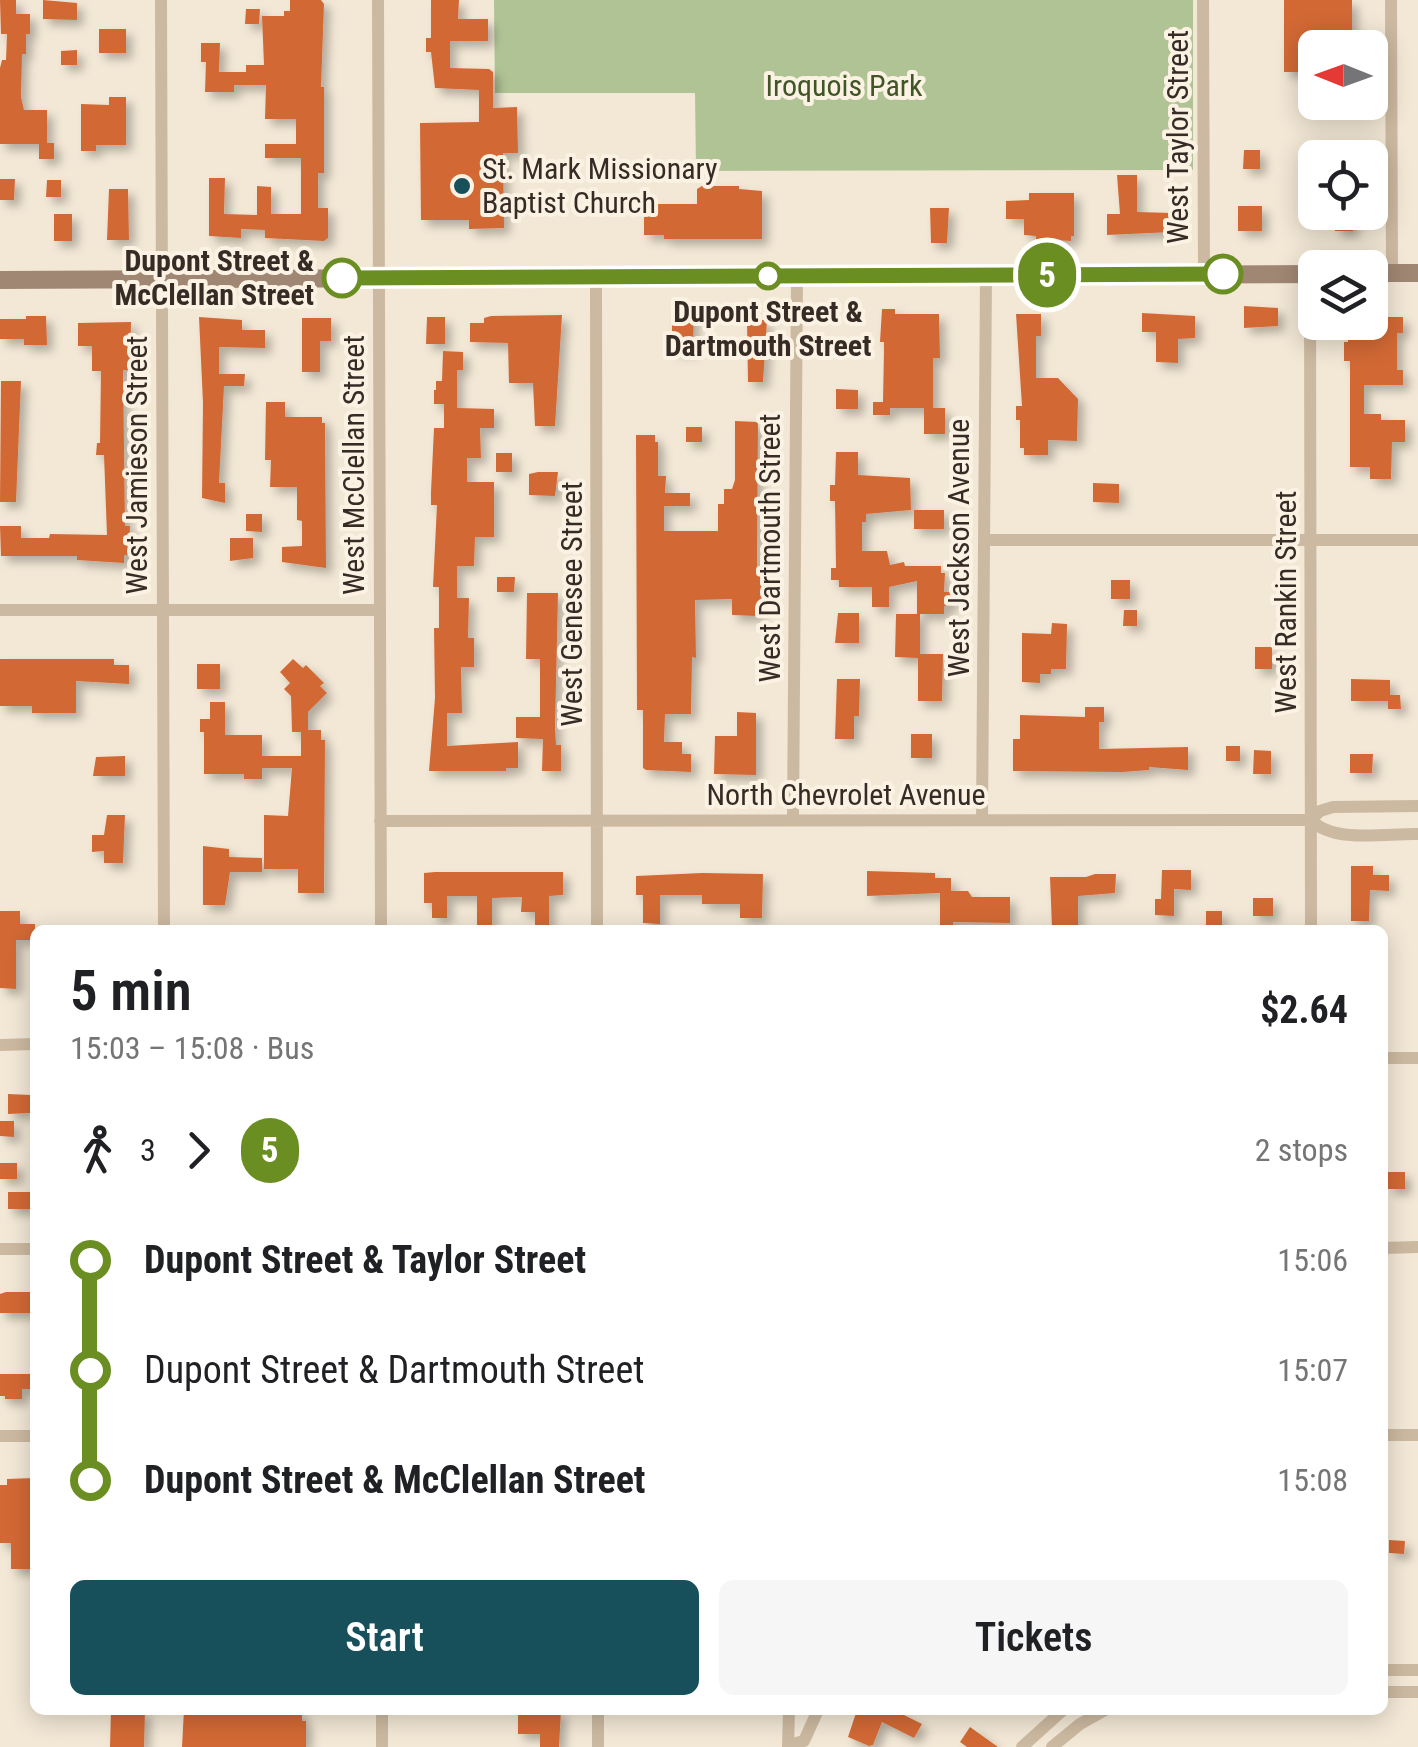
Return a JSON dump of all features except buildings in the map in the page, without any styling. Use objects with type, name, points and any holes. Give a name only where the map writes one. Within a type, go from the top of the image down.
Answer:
[{"type":"street","name":"West Jamieson Street","points":[[161,0],[164,925]]},
{"type":"street","name":"West McClellan Street","points":[[378,0],[381,925]]},
{"type":"street","name":"West Taylor Street","points":[[1203,0],[1204,274]]},
{"type":"street","points":[[1392,0],[1392,274]]},
{"type":"street","points":[[0,280],[1298,274]]},
{"type":"street","points":[[1388,274],[1418,274]]},
{"type":"street","name":"West Dartmouth Street","points":[[793,820],[797,276]]},
{"type":"street","name":"West Jackson Avenue","points":[[982,820],[986,276]]},
{"type":"street","name":"West Genesee Street","points":[[596,277],[597,925]]},
{"type":"street","name":"West Rankin Street","points":[[1311,925],[1312,340]]},
{"type":"street","points":[[984,540],[1418,540]]},
{"type":"street","points":[[0,610],[380,610]]},
{"type":"street","name":"North Chevrolet Avenue","points":[[1311,820],[1333,806],[1418,806]]},
{"type":"street","name":"North Chevrolet Avenue","points":[[380,821],[1311,820],[1334,833],[1418,834]]},
{"type":"street","points":[[0,1044],[30,1044]]},
{"type":"street","points":[[1388,1058],[1418,1058]]},
{"type":"street","points":[[1388,1248],[1418,1248]]},
{"type":"street","points":[[0,1249],[30,1249]]},
{"type":"street","points":[[1388,1434],[1418,1434]]},
{"type":"street","points":[[0,1436],[30,1436]]},
{"type":"street","points":[[1388,1670],[1417,1670],[1417,1692],[1388,1692]]},
{"type":"street","points":[[382,1715],[382,1747]]},
{"type":"street","points":[[598,1715],[598,1747]]},
{"type":"street","points":[[789,1715],[788,1746],[804,1740],[816,1715]]},
{"type":"street","points":[[1022,1747],[1057,1715]]},
{"type":"street","points":[[1052,1747],[1097,1715]]},
{"type":"green space","name":"Iroquois Park","points":[[494,0],[1193,0],[1193,170],[696,171],[695,93],[495,93]]},
{"type":"bus line","name":"5","points":[[342,278],[1223,274]]},
{"type":"place","name":"St. Mark Missionary Baptist Church","points":[[462,186]]},
{"type":"place","name":"Dupont Street & Dartmouth Street","points":[[768,276]]},
{"type":"place","name":"Dupont Street & McClellan Street","points":[[342,278]]}]
